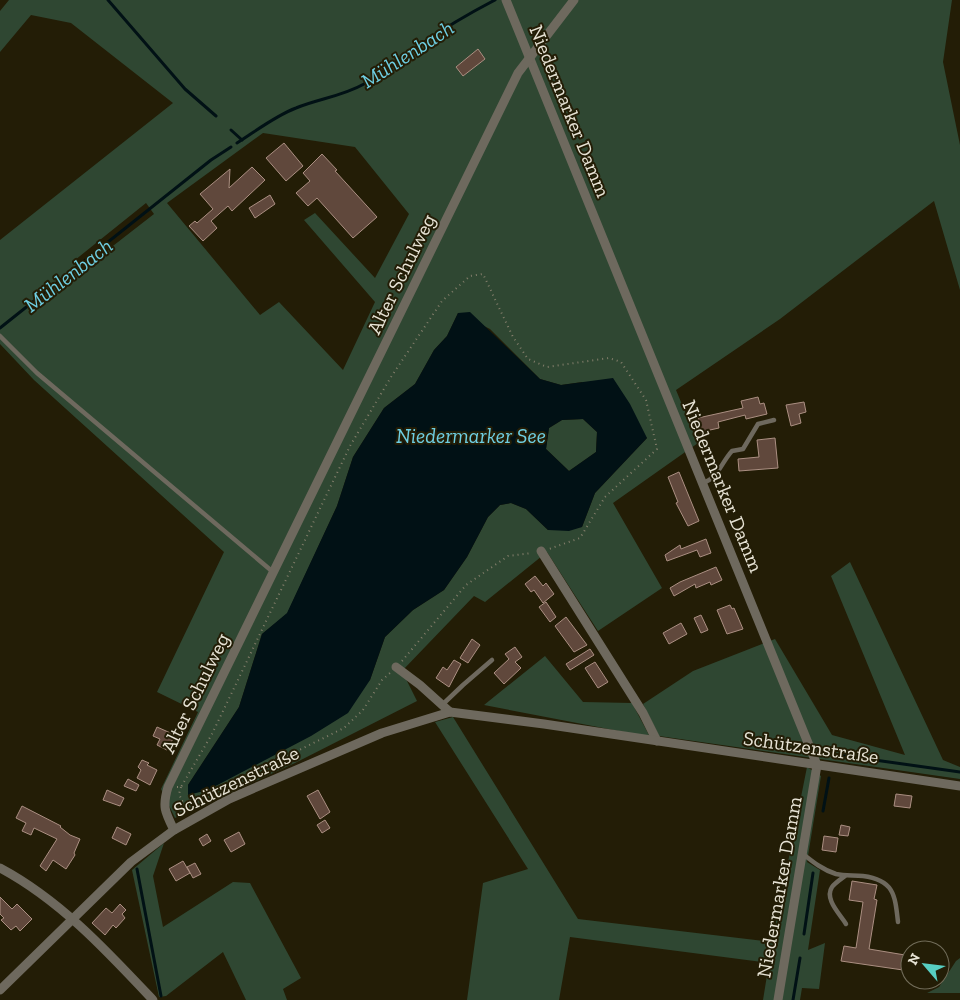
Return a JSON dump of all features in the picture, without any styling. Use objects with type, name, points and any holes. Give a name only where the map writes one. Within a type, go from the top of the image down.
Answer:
[{"type":"street","name":"Niedermarker Damm","points":[[506,0],[817,765],[778,1000]]},
{"type":"street","name":"Alter Schulweg","points":[[174,830],[164,810],[164,801],[168,787],[518,73],[574,0]]},
{"type":"street","points":[[541,551],[643,713],[657,742]]},
{"type":"street","points":[[396,667],[420,684],[450,712]]},
{"type":"street","name":"Schützenstraße","points":[[0,990],[131,862],[174,830],[229,799],[346,748],[382,733],[450,712],[544,724],[960,786]]},
{"type":"street","points":[[0,868],[20,879],[72,919],[153,1000]]},
{"type":"lane","points":[[0,336],[37,373],[274,573]]},
{"type":"lane","points":[[703,483],[711,480],[718,473],[725,459],[732,451],[743,449],[758,424],[774,420]]},
{"type":"lane","points":[[442,705],[462,684],[492,660]]},
{"type":"lane","points":[[802,854],[829,872],[845,876],[877,879],[885,884],[896,897],[898,922]]},
{"type":"lane","points":[[845,876],[832,887],[830,900],[846,924]]},
{"type":"path","points":[[483,274],[513,337],[528,359],[547,367],[609,358],[621,362],[646,400],[657,449],[605,497],[580,538],[541,551],[508,556],[466,585],[396,667],[382,680],[363,710],[344,728],[195,801],[182,801],[179,794],[181,787],[212,734],[350,446],[391,378],[442,300],[470,276],[483,274]]},
{"type":"path","points":[[168,787],[181,787]]},
{"type":"green space","points":[[9,0],[952,0],[943,62],[960,145],[960,290],[934,201],[780,319],[676,390],[698,443],[613,503],[662,588],[598,631],[547,552],[485,602],[474,596],[402,671],[417,701],[295,763],[175,818],[161,789],[198,712],[157,692],[224,552],[34,380],[0,344],[0,240],[173,103],[71,23],[31,15],[0,52],[0,11]],"holes":[[[263,133],[355,147],[409,214],[375,278],[315,213],[304,220],[375,302],[343,370],[279,302],[260,315],[167,203]],[[146,203],[154,214],[82,270],[75,260]],[[458,313],[490,329],[540,379],[561,385],[582,382],[647,438],[595,493],[582,527],[548,530],[526,509],[511,503],[500,505],[488,517],[467,557],[444,590],[413,610],[385,637],[370,680],[188,795],[188,785],[239,707],[262,634],[287,614],[337,506],[353,457],[384,408],[415,384],[434,350],[447,336]]]},
{"type":"green space","points":[[583,419],[597,432],[596,452],[569,471],[546,449],[549,428],[562,420]]},
{"type":"green space","points":[[850,562],[943,760],[960,767],[960,779],[659,736],[643,704],[693,671],[775,639],[832,735],[905,755],[831,576]]},
{"type":"green space","points":[[545,656],[583,702],[632,703],[650,737],[484,705]]},
{"type":"green space","points":[[453,717],[578,919],[772,942],[807,767],[821,776],[807,862],[820,870],[808,950],[825,943],[819,989],[802,988],[800,1000],[763,1000],[769,963],[570,937],[559,1000],[467,1000],[483,883],[528,869],[435,722]]},
{"type":"green space","points":[[164,843],[153,876],[163,927],[233,882],[250,883],[301,978],[283,989],[287,1000],[246,1000],[223,952],[166,996],[159,997],[132,870]]},
{"type":"green space","points":[[960,958],[960,993],[927,993],[933,990],[950,990],[950,970]]},
{"type":"water","name":"Niedermarker See","points":[[470,312],[540,379],[561,385],[613,378],[630,404],[647,438],[595,493],[582,527],[569,531],[548,530],[526,509],[511,503],[500,505],[488,517],[467,557],[444,590],[413,610],[385,637],[370,680],[348,713],[311,736],[208,790],[188,795],[188,785],[239,707],[262,634],[287,613],[337,506],[353,457],[384,408],[415,384],[434,350],[447,336],[458,313]],"holes":[[[583,419],[597,432],[596,452],[569,471],[546,449],[549,428],[562,420]]]},
{"type":"building","points":[[478,49],[485,59],[463,76],[456,67]]},
{"type":"building","points":[[284,143],[303,166],[286,181],[266,158]]},
{"type":"building","points":[[322,154],[377,217],[353,238],[317,198],[308,206],[296,193],[310,181],[303,173]]},
{"type":"building","points":[[252,167],[265,180],[232,211],[228,206],[211,221],[217,228],[203,241],[189,226],[195,221],[197,223],[213,209],[200,194],[230,169],[229,188]]},
{"type":"building","points":[[270,195],[275,204],[255,218],[249,208]]},
{"type":"building","points":[[758,397],[760,404],[764,403],[767,414],[746,419],[745,415],[718,422],[719,428],[701,432],[698,418],[743,408],[741,401]]},
{"type":"building","points":[[804,402],[806,412],[799,414],[801,423],[791,426],[786,405]]},
{"type":"building","points":[[775,438],[778,468],[739,471],[738,459],[759,457],[757,440]]},
{"type":"building","points":[[679,472],[699,521],[688,526],[676,503],[678,502],[668,477]]},
{"type":"building","points":[[706,539],[711,553],[700,557],[697,550],[667,561],[665,555],[680,545],[681,549]]},
{"type":"building","points":[[716,567],[722,580],[711,585],[710,582],[696,588],[695,584],[674,596],[670,588]]},
{"type":"building","points":[[535,576],[543,586],[546,583],[554,594],[543,603],[534,590],[531,592],[525,584]]},
{"type":"building","points":[[546,602],[556,617],[550,622],[539,607]]},
{"type":"building","points":[[730,605],[732,609],[734,608],[743,629],[727,634],[717,610]]},
{"type":"building","points":[[701,615],[708,630],[701,633],[694,618]]},
{"type":"building","points":[[566,617],[587,645],[574,652],[555,626]]},
{"type":"building","points":[[681,623],[687,634],[669,644],[663,633]]},
{"type":"building","points":[[472,639],[480,645],[468,663],[460,658]]},
{"type":"building","points":[[515,647],[522,657],[515,662],[521,668],[504,684],[494,673],[509,659],[505,654]]},
{"type":"building","points":[[590,649],[594,655],[570,670],[566,664]]},
{"type":"building","points":[[454,660],[461,664],[449,687],[436,678],[443,667],[447,670]]},
{"type":"building","points":[[595,662],[608,682],[598,688],[585,668]]},
{"type":"building","points":[[157,727],[175,735],[167,750],[157,745],[160,739],[153,736]]},
{"type":"building","points":[[142,760],[157,770],[150,785],[137,778],[141,770],[138,767]]},
{"type":"building","points":[[128,779],[139,785],[136,791],[124,786]]},
{"type":"building","points":[[107,790],[124,798],[120,806],[103,800]]},
{"type":"building","points":[[318,790],[330,812],[320,819],[307,796]]},
{"type":"building","points":[[896,794],[912,796],[910,808],[894,806]]},
{"type":"building","points":[[22,806],[61,826],[70,835],[80,839],[74,853],[75,855],[66,869],[53,860],[46,871],[40,866],[57,839],[34,828],[31,835],[22,831],[26,823],[16,818]]},
{"type":"building","points":[[325,820],[330,828],[322,833],[317,825]]},
{"type":"building","points":[[841,825],[850,827],[848,836],[839,835]]},
{"type":"building","points":[[117,827],[131,834],[126,845],[112,838]]},
{"type":"building","points":[[239,832],[245,844],[231,852],[224,840]]},
{"type":"building","points":[[207,834],[211,841],[203,846],[199,839]]},
{"type":"building","points":[[824,836],[838,838],[836,852],[822,850]]},
{"type":"building","points":[[183,861],[190,873],[176,881],[169,869]]},
{"type":"building","points":[[195,863],[201,874],[193,878],[187,867]]},
{"type":"building","points":[[852,881],[877,885],[874,899],[877,900],[869,949],[900,954],[900,970],[841,961],[844,946],[856,948],[863,902],[849,900]]},
{"type":"building","points":[[0,897],[12,909],[17,904],[32,919],[20,931],[16,926],[11,930],[1,920],[4,918],[0,914]]},
{"type":"building","points":[[120,904],[126,910],[122,914],[125,918],[116,928],[113,925],[105,935],[92,923],[106,908],[112,913]]},
{"type":"waterway","points":[[108,0],[185,89],[216,116]]},
{"type":"waterway","name":"Mühlenbach","points":[[237,143],[288,111],[348,92],[364,84],[440,31],[495,0]]},
{"type":"waterway","points":[[231,130],[242,140]]},
{"type":"waterway","name":"Mühlenbach","points":[[0,328],[211,160],[231,147]]},
{"type":"waterway","points":[[839,755],[960,772]]},
{"type":"waterway","points":[[823,811],[829,778]]},
{"type":"waterway","points":[[137,869],[161,996]]},
{"type":"waterway","points":[[804,934],[813,873]]},
{"type":"waterway","points":[[793,1000],[800,958]]}]
